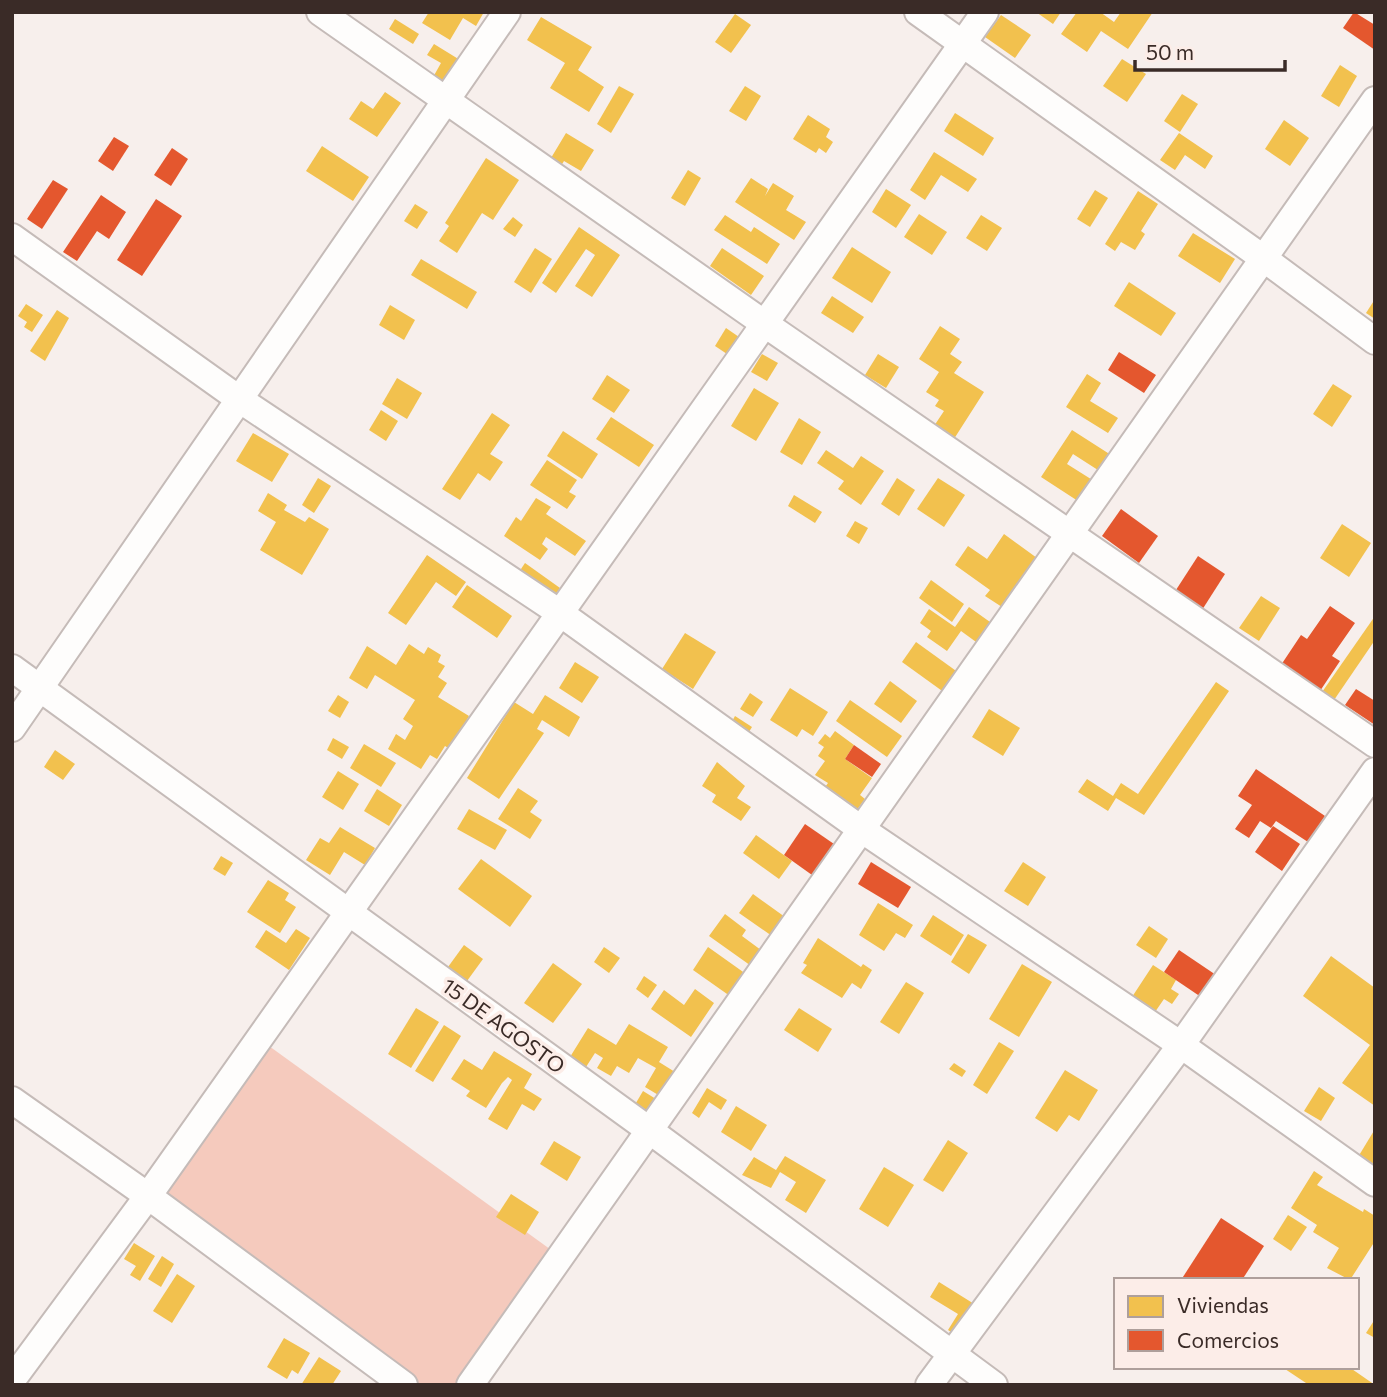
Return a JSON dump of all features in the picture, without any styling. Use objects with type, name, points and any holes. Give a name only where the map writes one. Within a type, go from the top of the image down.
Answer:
[{"type":"street","points":[[320,12],[765,324],[1375,744]]},
{"type":"street","points":[[12,729],[507,12]]},
{"type":"street","points":[[918,12],[1264,258],[1375,341]]},
{"type":"street","points":[[12,1380],[148,1196],[985,12]]},
{"type":"street","points":[[470,1385],[1375,100]]},
{"type":"street","points":[[12,237],[239,399],[560,614],[861,829],[1181,1045],[1375,1183]]},
{"type":"street","name":"15 DE AGOSTO","points":[[12,668],[649,1130],[994,1385]]},
{"type":"street","points":[[929,1385],[1181,1045],[1375,771]]},
{"type":"street","points":[[12,1100],[148,1196],[404,1385]]},
{"type":"shaded area","points":[[269,1046],[554,1252],[459,1385],[411,1385],[159,1196]]},
{"type":"building: Viviendas","points":[[429,12],[484,12],[476,26],[463,18],[450,40],[422,23]]},
{"type":"building: Viviendas","points":[[1036,12],[1061,12],[1053,24]]},
{"type":"building: Viviendas","points":[[1077,12],[1100,12],[1114,22],[1121,12],[1153,12],[1128,49],[1101,31],[1087,52],[1061,34]]},
{"type":"building: Viviendas","points":[[735,14],[751,25],[731,53],[715,42]]},
{"type":"building: Viviendas","points":[[1001,15],[1031,35],[1015,58],[985,37]]},
{"type":"building: Viviendas","points":[[541,17],[592,47],[578,70],[604,87],[589,112],[550,88],[565,63],[527,40]]},
{"type":"building: Viviendas","points":[[395,19],[419,34],[413,44],[389,29]]},
{"type":"building: Viviendas","points":[[434,44],[460,60],[444,87],[432,79],[441,63],[427,55]]},
{"type":"building: Viviendas","points":[[1122,59],[1146,74],[1127,102],[1103,86]]},
{"type":"building: Viviendas","points":[[1340,65],[1357,76],[1339,107],[1321,96]]},
{"type":"building: Viviendas","points":[[619,86],[634,94],[611,133],[597,124]]},
{"type":"building: Viviendas","points":[[745,86],[761,96],[746,121],[729,111]]},
{"type":"building: Viviendas","points":[[385,92],[401,103],[377,137],[349,119],[361,101],[373,109]]},
{"type":"building: Viviendas","points":[[1182,94],[1198,104],[1180,132],[1164,121]]},
{"type":"building: Viviendas","points":[[955,113],[994,138],[983,156],[944,131]]},
{"type":"building: Viviendas","points":[[808,115],[830,129],[826,137],[833,142],[826,153],[819,148],[816,153],[793,139]]},
{"type":"building: Viviendas","points":[[1284,120],[1309,138],[1290,166],[1265,149]]},
{"type":"building: Viviendas","points":[[566,133],[594,150],[581,171],[564,161],[559,169],[548,163]]},
{"type":"building: Viviendas","points":[[1179,133],[1213,156],[1205,169],[1185,155],[1175,170],[1160,160]]},
{"type":"building: Viviendas","points":[[322,146],[369,177],[353,201],[306,171]]},
{"type":"building: Viviendas","points":[[934,152],[977,179],[968,192],[941,175],[925,200],[910,190]]},
{"type":"building: Viviendas","points":[[486,158],[519,180],[493,220],[482,213],[457,253],[439,241],[449,226],[445,223]]},
{"type":"building: Viviendas","points":[[688,170],[701,178],[685,206],[671,198]]},
{"type":"building: Viviendas","points":[[751,178],[768,189],[765,196],[773,183],[794,196],[786,210],[806,222],[794,240],[735,202]]},
{"type":"building: Viviendas","points":[[886,189],[911,205],[896,228],[872,212]]},
{"type":"building: Viviendas","points":[[1095,190],[1108,198],[1090,227],[1077,219]]},
{"type":"building: Viviendas","points":[[1138,191],[1158,204],[1141,231],[1145,234],[1135,250],[1121,242],[1115,251],[1105,244]]},
{"type":"building: Viviendas","points":[[415,204],[428,212],[417,229],[404,221]]},
{"type":"building: Viviendas","points":[[919,214],[947,232],[932,255],[904,237]]},
{"type":"building: Viviendas","points":[[725,215],[751,232],[754,227],[780,244],[767,264],[714,230]]},
{"type":"building: Viviendas","points":[[981,215],[1002,228],[987,251],[966,238]]},
{"type":"building: Viviendas","points":[[513,217],[523,225],[515,237],[503,229]]},
{"type":"building: Viviendas","points":[[579,227],[620,255],[592,297],[575,286],[595,255],[586,249],[556,293],[542,283]]},
{"type":"building: Viviendas","points":[[1193,233],[1235,259],[1220,283],[1178,256]]},
{"type":"building: Viviendas","points":[[852,247],[891,272],[872,303],[832,278]]},
{"type":"building: Viviendas","points":[[535,248],[552,259],[531,293],[514,282]]},
{"type":"building: Viviendas","points":[[722,248],[764,276],[751,295],[710,266]]},
{"type":"building: Viviendas","points":[[421,259],[477,292],[467,309],[411,275]]},
{"type":"building: Viviendas","points":[[1129,282],[1176,313],[1161,336],[1114,306]]},
{"type":"building: Viviendas","points":[[832,296],[864,317],[853,333],[821,313]]},
{"type":"building: Viviendas","points":[[1375,299],[1375,319],[1366,313]]},
{"type":"building: Viviendas","points":[[26,304],[43,315],[32,332],[24,327],[27,322],[18,316]]},
{"type":"building: Viviendas","points":[[390,305],[415,320],[404,340],[379,325]]},
{"type":"building: Viviendas","points":[[57,310],[69,318],[45,361],[30,351]]},
{"type":"building: Viviendas","points":[[940,326],[960,339],[950,354],[962,362],[954,373],[984,392],[952,442],[932,429],[944,411],[935,406],[939,400],[926,392],[939,372],[919,359]]},
{"type":"building: Viviendas","points":[[726,328],[739,337],[727,354],[715,346]]},
{"type":"building: Viviendas","points":[[762,354],[778,363],[767,381],[751,372]]},
{"type":"building: Viviendas","points":[[878,354],[899,367],[886,388],[865,375]]},
{"type":"building: Viviendas","points":[[1087,374],[1101,383],[1090,401],[1118,418],[1108,433],[1066,407]]},
{"type":"building: Viviendas","points":[[607,375],[630,390],[614,413],[592,399]]},
{"type":"building: Viviendas","points":[[397,378],[422,393],[407,419],[382,404]]},
{"type":"building: Viviendas","points":[[1333,384],[1352,396],[1332,427],[1313,414]]},
{"type":"building: Viviendas","points":[[754,388],[779,403],[756,441],[731,426]]},
{"type":"building: Viviendas","points":[[381,410],[398,421],[386,441],[369,430]]},
{"type":"building: Viviendas","points":[[492,413],[510,425],[490,454],[503,462],[490,481],[478,473],[460,500],[442,489]]},
{"type":"building: Viviendas","points":[[611,417],[654,445],[639,467],[596,439]]},
{"type":"building: Viviendas","points":[[799,418],[821,432],[802,465],[780,452]]},
{"type":"building: Viviendas","points":[[1072,430],[1111,455],[1101,472],[1073,454],[1067,464],[1094,481],[1081,503],[1041,477]]},
{"type":"building: Viviendas","points":[[563,431],[598,454],[582,479],[547,456]]},
{"type":"building: Viviendas","points":[[253,433],[289,454],[272,482],[236,461]]},
{"type":"building: Viviendas","points":[[826,450],[853,468],[861,456],[884,471],[861,505],[838,489],[844,481],[817,463]]},
{"type":"building: Viviendas","points":[[547,460],[577,480],[569,492],[576,496],[567,509],[530,485]]},
{"type":"building: Viviendas","points":[[318,478],[331,486],[314,513],[302,505]]},
{"type":"building: Viviendas","points":[[897,478],[915,490],[899,516],[881,504]]},
{"type":"building: Viviendas","points":[[938,478],[965,495],[944,527],[917,509]]},
{"type":"building: Viviendas","points":[[268,493],[287,505],[284,510],[305,522],[309,517],[329,529],[302,575],[260,550],[276,522],[258,511]]},
{"type":"building: Viviendas","points":[[794,495],[822,512],[815,523],[788,506]]},
{"type":"building: Viviendas","points":[[536,498],[551,507],[546,514],[586,541],[575,556],[546,537],[542,544],[548,549],[540,560],[504,536],[516,517],[521,521]]},
{"type":"building: Viviendas","points":[[855,521],[868,528],[859,544],[846,536]]},
{"type":"building: Viviendas","points":[[1342,524],[1371,543],[1349,577],[1320,558]]},
{"type":"building: Viviendas","points":[[1004,534],[1037,558],[1002,607],[985,596],[990,590],[955,565],[968,546],[987,559]]},
{"type":"building: Viviendas","points":[[427,555],[466,582],[456,596],[436,582],[406,625],[388,613]]},
{"type":"building: Viviendas","points":[[525,563],[560,588],[552,600],[517,575]]},
{"type":"building: Viviendas","points":[[931,580],[964,604],[952,622],[919,598]]},
{"type":"building: Viviendas","points":[[467,585],[512,616],[497,638],[452,607]]},
{"type":"building: Viviendas","points":[[1261,596],[1280,608],[1259,641],[1239,628]]},
{"type":"building: Viviendas","points":[[969,607],[997,627],[983,647],[961,631],[947,651],[927,637],[931,631],[920,623],[929,609],[955,627]]},
{"type":"building: Viviendas","points":[[1375,616],[1375,640],[1332,703],[1320,695]]},
{"type":"building: Viviendas","points":[[685,633],[716,652],[693,689],[662,669]]},
{"type":"building: Viviendas","points":[[916,642],[959,673],[945,693],[902,662]]},
{"type":"building: Viviendas","points":[[409,644],[424,654],[428,647],[441,655],[438,662],[445,666],[438,677],[447,683],[438,697],[469,716],[462,729],[465,731],[453,751],[445,746],[437,759],[430,755],[421,769],[388,749],[396,734],[405,740],[413,726],[403,719],[415,700],[375,675],[367,689],[349,678],[367,646],[396,665]]},
{"type":"building: Viviendas","points":[[575,662],[599,677],[582,703],[559,688]]},
{"type":"building: Viviendas","points":[[890,681],[917,701],[901,723],[874,704]]},
{"type":"building: Viviendas","points":[[1216,682],[1229,691],[1144,815],[1116,798],[1108,811],[1078,792],[1087,779],[1113,796],[1121,783],[1138,794]]},
{"type":"building: Viviendas","points":[[790,688],[828,712],[813,736],[802,729],[797,737],[770,720]]},
{"type":"building: Viviendas","points":[[750,693],[763,702],[753,717],[740,709]]},
{"type":"building: Viviendas","points":[[338,695],[349,702],[340,718],[328,711]]},
{"type":"building: Viviendas","points":[[545,695],[580,717],[569,737],[542,720],[537,729],[544,733],[499,799],[467,778],[514,702],[533,714]]},
{"type":"building: Viviendas","points":[[850,700],[902,736],[887,757],[836,721]]},
{"type":"building: Viviendas","points":[[989,709],[1020,728],[1003,756],[972,737]]},
{"type":"building: Viviendas","points":[[735,716],[752,727],[747,735],[730,725]]},
{"type":"building: Viviendas","points":[[835,731],[854,745],[845,759],[872,778],[860,795],[865,799],[856,811],[818,797],[828,783],[815,775],[825,761],[818,756],[824,747],[818,743],[825,734],[830,738]]},
{"type":"building: Viviendas","points":[[333,738],[349,747],[342,759],[327,750]]},
{"type":"building: Viviendas","points":[[364,744],[396,763],[381,787],[350,768]]},
{"type":"building: Viviendas","points":[[55,750],[75,764],[63,780],[44,767]]},
{"type":"building: Viviendas","points":[[717,762],[745,786],[737,798],[751,807],[741,821],[712,802],[716,795],[702,786]]},
{"type":"building: Viviendas","points":[[338,771],[359,784],[343,810],[322,797]]},
{"type":"building: Viviendas","points":[[518,788],[538,801],[530,812],[542,820],[530,839],[498,819]]},
{"type":"building: Viviendas","points":[[377,789],[402,805],[389,826],[364,811]]},
{"type":"building: Viviendas","points":[[469,809],[507,830],[495,850],[457,829]]},
{"type":"building: Viviendas","points":[[340,827],[375,848],[365,865],[344,852],[330,875],[306,860],[320,838],[329,843]]},
{"type":"building: Viviendas","points":[[756,835],[792,861],[779,879],[743,853]]},
{"type":"building: Viviendas","points":[[221,856],[233,863],[225,876],[213,869]]},
{"type":"building: Viviendas","points":[[481,859],[532,896],[510,927],[458,889]]},
{"type":"building: Viviendas","points":[[1023,862],[1046,877],[1028,906],[1004,891]]},
{"type":"building: Viviendas","points":[[268,880],[289,893],[285,900],[296,907],[280,933],[247,912]]},
{"type":"building: Viviendas","points":[[753,894],[785,917],[772,936],[739,913]]},
{"type":"building: Viviendas","points":[[878,903],[913,925],[905,938],[896,933],[884,951],[859,935]]},
{"type":"building: Viviendas","points":[[725,914],[746,930],[742,936],[765,953],[754,968],[709,936]]},
{"type":"building: Viviendas","points":[[933,915],[964,935],[951,956],[920,936]]},
{"type":"building: Viviendas","points":[[1149,926],[1168,939],[1156,958],[1136,945]]},
{"type":"building: Viviendas","points":[[296,929],[310,938],[289,970],[255,947],[266,930],[286,943]]},
{"type":"building: Viviendas","points":[[968,934],[987,945],[969,974],[951,962]]},
{"type":"building: Viviendas","points":[[818,938],[861,967],[863,964],[872,970],[861,989],[852,983],[842,998],[801,973],[807,965],[803,963]]},
{"type":"building: Viviendas","points":[[464,945],[483,959],[467,981],[448,967]]},
{"type":"building: Viviendas","points":[[604,947],[620,958],[609,973],[594,962]]},
{"type":"building: Viviendas","points":[[708,947],[753,979],[737,1001],[693,970]]},
{"type":"building: Viviendas","points":[[1331,956],[1375,988],[1375,1106],[1342,1083],[1370,1045],[1303,996]]},
{"type":"building: Viviendas","points":[[553,963],[582,984],[553,1023],[524,1003]]},
{"type":"building: Viviendas","points":[[1022,964],[1052,982],[1019,1037],[989,1019]]},
{"type":"building: Viviendas","points":[[1153,965],[1176,980],[1171,989],[1179,994],[1172,1004],[1164,999],[1155,1012],[1132,997]]},
{"type":"building: Viviendas","points":[[644,976],[657,985],[648,998],[636,989]]},
{"type":"building: Viviendas","points":[[906,982],[924,993],[899,1034],[880,1022]]},
{"type":"building: Viviendas","points":[[695,989],[714,1003],[691,1037],[651,1009],[664,990],[684,1005]]},
{"type":"building: Viviendas","points":[[416,1008],[439,1022],[411,1068],[388,1054]]},
{"type":"building: Viviendas","points":[[799,1008],[832,1029],[818,1052],[784,1030]]},
{"type":"building: Viviendas","points":[[629,1024],[668,1047],[659,1062],[675,1072],[660,1096],[645,1087],[656,1068],[638,1058],[629,1073],[617,1066],[611,1076],[597,1068],[603,1058],[595,1053],[586,1067],[570,1057],[588,1028],[616,1045]]},
{"type":"building: Viviendas","points":[[444,1025],[461,1036],[433,1082],[415,1071]]},
{"type":"building: Viviendas","points":[[999,1042],[1014,1051],[987,1094],[973,1085]]},
{"type":"building: Viviendas","points":[[494,1051],[532,1074],[524,1088],[542,1099],[534,1111],[522,1104],[507,1130],[488,1119],[512,1080],[508,1077],[502,1083],[486,1108],[466,1096],[470,1091],[451,1079],[464,1059],[482,1070]]},
{"type":"building: Viviendas","points":[[954,1063],[966,1071],[962,1077],[949,1069]]},
{"type":"building: Viviendas","points":[[1065,1070],[1098,1090],[1079,1121],[1069,1115],[1057,1132],[1035,1118]]},
{"type":"building: Viviendas","points":[[1319,1087],[1335,1098],[1321,1121],[1304,1111]]},
{"type":"building: Viviendas","points":[[707,1088],[727,1100],[721,1110],[709,1102],[699,1118],[692,1113]]},
{"type":"building: Viviendas","points":[[643,1091],[656,1099],[646,1116],[633,1108]]},
{"type":"building: Viviendas","points":[[736,1106],[767,1125],[751,1151],[721,1132]]},
{"type":"building: Viviendas","points":[[1375,1129],[1375,1174],[1355,1162]]},
{"type":"building: Viviendas","points":[[948,1140],[968,1153],[943,1192],[923,1180]]},
{"type":"building: Viviendas","points":[[554,1141],[581,1157],[567,1181],[540,1164]]},
{"type":"building: Viviendas","points":[[785,1156],[826,1180],[806,1213],[785,1200],[796,1182],[780,1172],[771,1188],[742,1175],[754,1157],[776,1170]]},
{"type":"building: Viviendas","points":[[884,1167],[914,1185],[888,1227],[859,1209]]},
{"type":"building: Viviendas","points":[[1314,1171],[1323,1177],[1317,1185],[1363,1212],[1364,1209],[1375,1216],[1375,1241],[1351,1278],[1327,1268],[1339,1248],[1313,1232],[1317,1225],[1291,1208]]},
{"type":"building: Viviendas","points":[[511,1194],[539,1212],[525,1235],[496,1217]]},
{"type":"building: Viviendas","points":[[1288,1215],[1307,1227],[1291,1251],[1273,1239]]},
{"type":"building: Viviendas","points":[[134,1243],[155,1256],[140,1281],[130,1275],[136,1266],[124,1259]]},
{"type":"building: Viviendas","points":[[162,1256],[174,1264],[161,1287],[148,1279]]},
{"type":"building: Viviendas","points":[[177,1274],[195,1286],[172,1323],[153,1311]]},
{"type":"building: Viviendas","points":[[939,1282],[979,1307],[960,1338],[948,1330],[958,1314],[930,1297]]},
{"type":"building: Viviendas","points":[[1375,1319],[1375,1338],[1366,1333]]},
{"type":"building: Viviendas","points":[[284,1338],[310,1353],[298,1374],[292,1370],[287,1379],[267,1367]]},
{"type":"building: Viviendas","points":[[319,1357],[341,1371],[332,1385],[301,1385]]},
{"type":"building: Viviendas","points":[[1285,1369],[1352,1369],[1375,1385],[1309,1385]]},
{"type":"building: Comercios","points":[[1354,12],[1375,25],[1375,50],[1343,28]]},
{"type":"building: Comercios","points":[[114,137],[129,146],[113,171],[98,161]]},
{"type":"building: Comercios","points":[[172,148],[188,159],[171,186],[154,175]]},
{"type":"building: Comercios","points":[[53,180],[68,189],[42,229],[27,219]]},
{"type":"building: Comercios","points":[[101,195],[126,212],[109,239],[97,231],[77,261],[63,252]]},
{"type":"building: Comercios","points":[[156,199],[182,216],[142,276],[117,260]]},
{"type":"building: Comercios","points":[[1119,352],[1156,375],[1144,393],[1108,370]]},
{"type":"building: Comercios","points":[[1121,509],[1158,536],[1139,563],[1102,536]]},
{"type":"building: Comercios","points":[[1198,556],[1225,574],[1202,610],[1174,593]]},
{"type":"building: Comercios","points":[[1330,606],[1355,623],[1332,656],[1340,661],[1318,694],[1279,668],[1301,635],[1307,639]]},
{"type":"building: Comercios","points":[[1356,689],[1375,701],[1375,725],[1345,705]]},
{"type":"building: Comercios","points":[[854,745],[881,764],[872,777],[845,759]]},
{"type":"building: Comercios","points":[[1256,769],[1325,816],[1308,842],[1276,821],[1271,828],[1260,821],[1249,838],[1235,829],[1252,805],[1238,796]]},
{"type":"building: Comercios","points":[[805,824],[834,844],[812,875],[784,855]]},
{"type":"building: Comercios","points":[[1273,826],[1300,844],[1282,871],[1255,852]]},
{"type":"building: Comercios","points":[[871,862],[911,887],[898,908],[858,884]]},
{"type":"building: Comercios","points":[[1179,950],[1216,975],[1201,997],[1164,972]]},
{"type":"building: Comercios","points":[[1221,1218],[1264,1246],[1243,1278],[1182,1278]]}]
